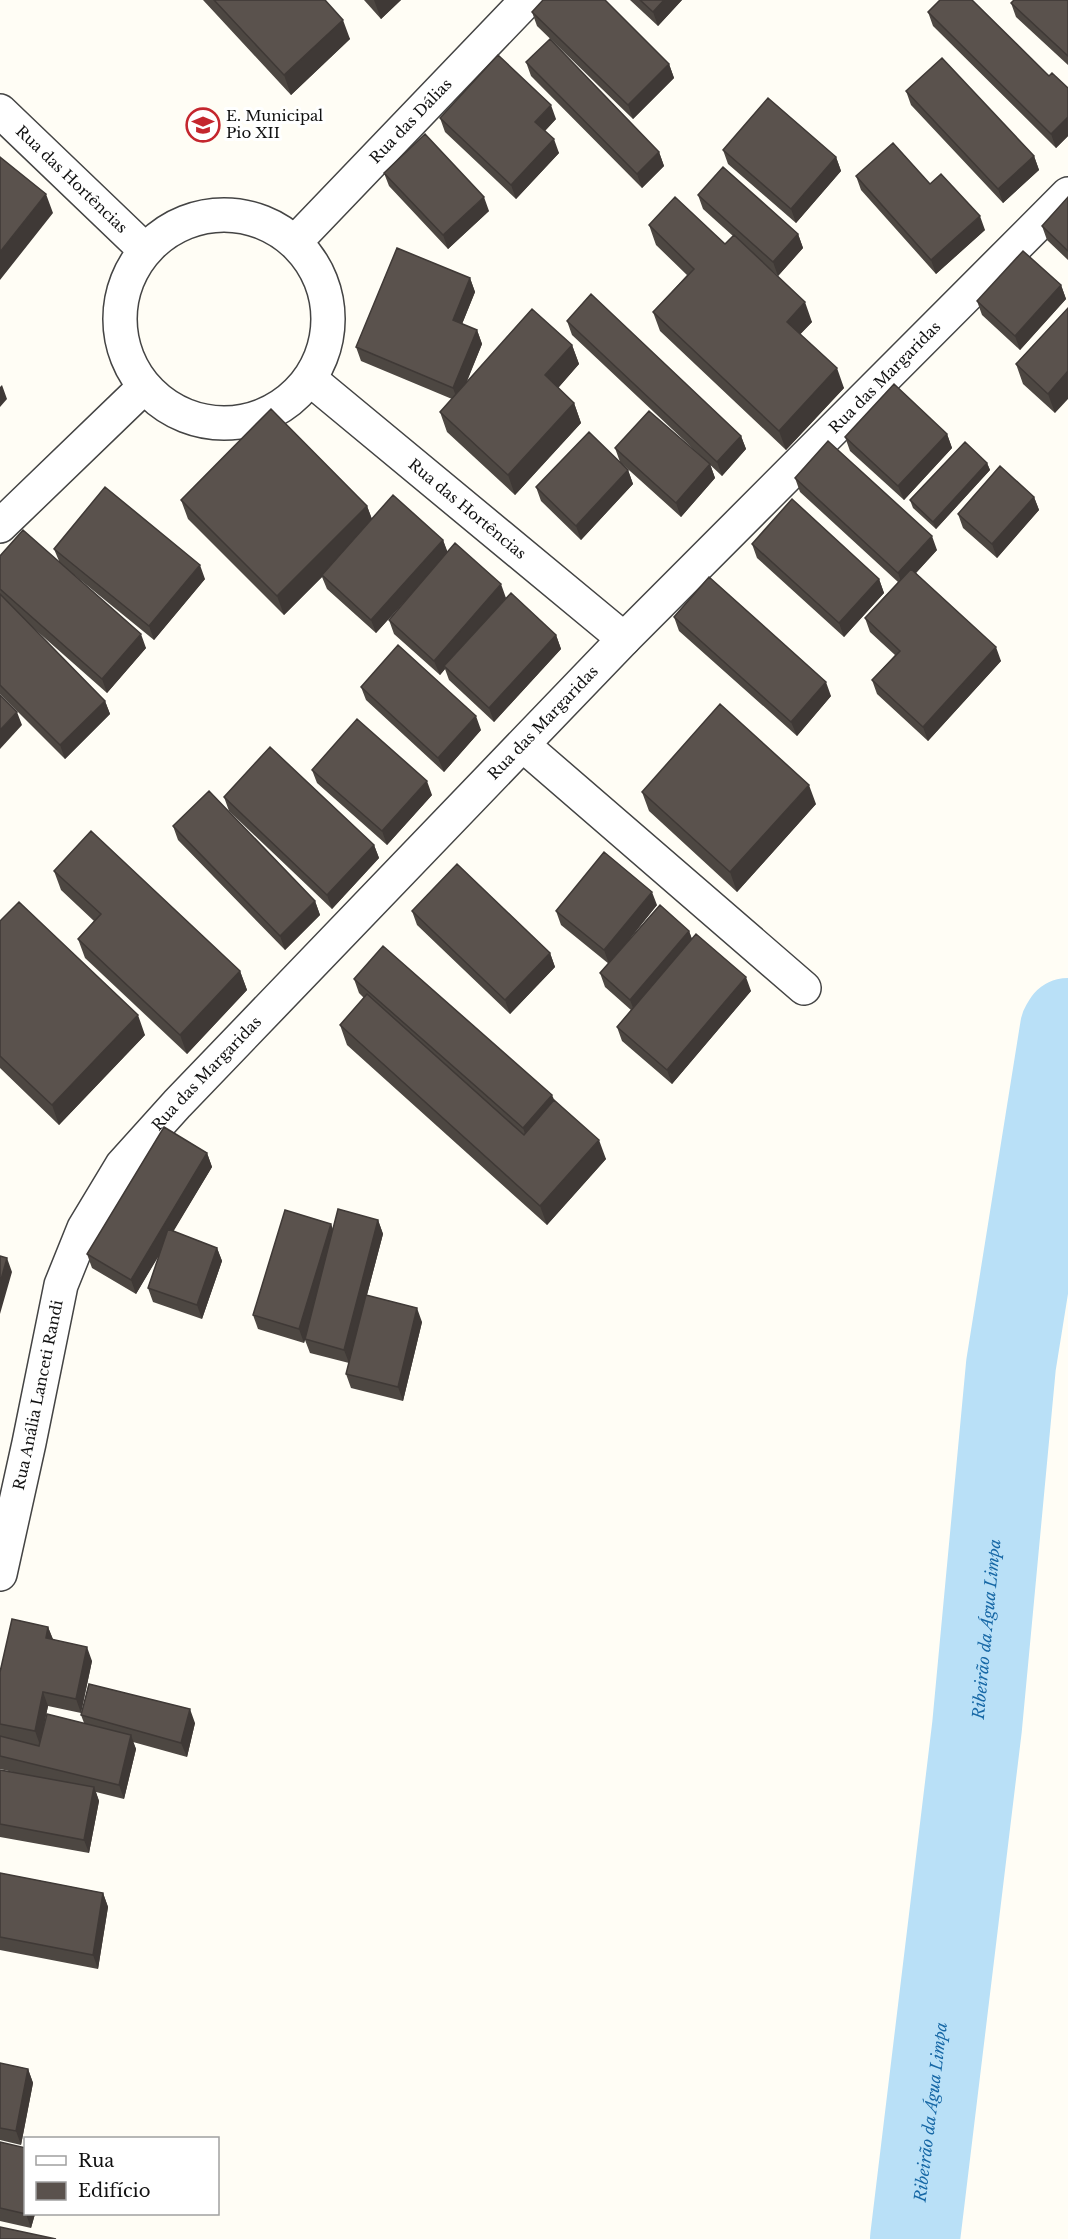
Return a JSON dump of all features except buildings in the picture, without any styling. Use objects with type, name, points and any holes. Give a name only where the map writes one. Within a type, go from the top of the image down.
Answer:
[{"type":"street","name":"Rua das Dálias","points":[[296,241],[527,0]]},
{"type":"street","name":"Rua das Hortências","points":[[0,111],[144,249]]},
{"type":"street","name":"Rua das Margaridas","points":[[61,1286],[84,1228],[122,1165],[177,1104],[624,639],[1068,194]]},
{"type":"street","points":[[218,213],[259,219],[296,241],[314,265],[326,293],[329,323],[323,353],[310,380],[269,414],[246,422],[222,424],[199,421],[176,413],[142,388],[121,343],[119,310],[127,278],[144,249],[177,224],[218,213]]},
{"type":"street","name":"Rua das Hortências","points":[[310,380],[624,639]]},
{"type":"street","points":[[0,526],[142,388]]},
{"type":"street","points":[[523,745],[804,988]]},
{"type":"street","name":"Rua Anália Lanceti Randi","points":[[0,1574],[61,1286]]},
{"type":"waterway","name":"Ribeirão da Água Limpa","points":[[915,2239],[977,1727],[1011,1365],[1065,1028],[1068,1023]]},
{"type":"place","name":"E. Municipal Pio XII","points":[[203,125]]}]
